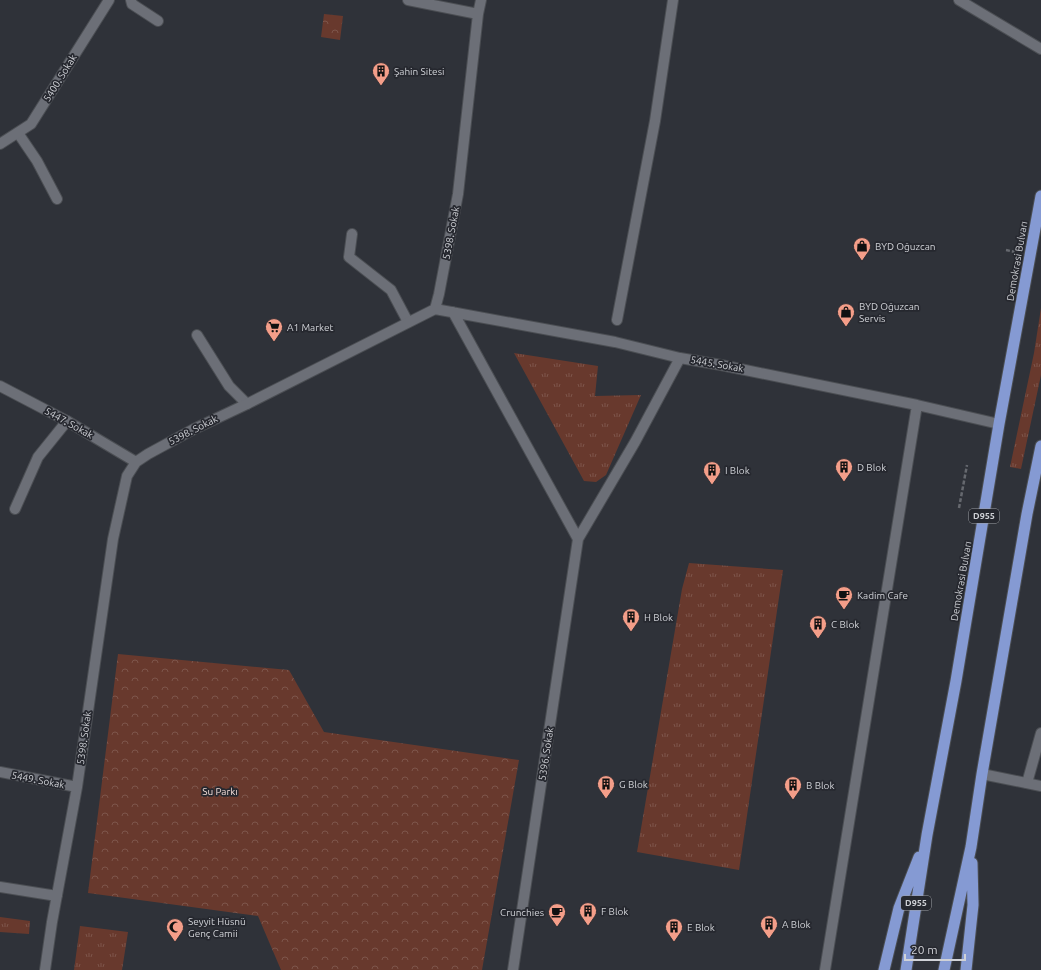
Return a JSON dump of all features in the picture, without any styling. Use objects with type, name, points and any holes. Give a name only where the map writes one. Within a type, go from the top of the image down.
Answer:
[{"type":"highway","name":"Demokrasi Bulvarı","points":[[906,970],[927,835],[956,680],[999,424],[1041,196]]},
{"type":"highway","points":[[944,970],[971,847],[982,774],[1027,514],[1041,446]]},
{"type":"highway","points":[[884,970],[900,908],[927,835]]},
{"type":"highway","points":[[966,970],[974,905],[971,847]]},
{"type":"street","points":[[131,0],[132,4],[158,21]]},
{"type":"street","points":[[408,0],[478,14]]},
{"type":"street","name":"5398. Sokak","points":[[45,970],[77,787],[113,539],[127,476],[136,462],[194,429],[247,404],[435,309],[458,194],[478,14],[481,0]]},
{"type":"street","points":[[617,320],[655,121],[673,0]]},
{"type":"street","points":[[959,0],[1041,49]]},
{"type":"street","name":"5400. Sokak","points":[[0,144],[31,124],[107,1]]},
{"type":"street","points":[[18,133],[37,161],[56,199]]},
{"type":"street","points":[[352,234],[349,257],[391,290],[408,322]]},
{"type":"street","name":"5445. Sokak","points":[[435,309],[614,342],[680,358],[721,364],[917,405],[999,424]]},
{"type":"street","points":[[453,312],[578,539]]},
{"type":"street","points":[[197,335],[229,386],[247,404]]},
{"type":"street","points":[[578,539],[635,442],[680,358]]},
{"type":"street","name":"5447. Sokak","points":[[0,386],[67,421],[136,462]]},
{"type":"street","points":[[825,970],[917,405]]},
{"type":"street","points":[[15,509],[38,457],[67,421]]},
{"type":"street","name":"5396. Sokak","points":[[513,970],[578,539]]},
{"type":"street","points":[[1027,783],[1041,733]]},
{"type":"street","name":"5449. Sokak","points":[[0,772],[77,787]]},
{"type":"street","points":[[982,774],[1041,786]]},
{"type":"street","points":[[0,887],[57,896]]},
{"type":"path","points":[[959,508],[967,465]]},
{"type":"green space","points":[[324,14],[343,16],[340,40],[321,37]]},
{"type":"green space","points":[[1041,308],[1041,375],[1021,469],[1010,467],[1034,353]]},
{"type":"green space","points":[[514,353],[598,366],[595,396],[641,395],[606,475],[596,482],[584,481]]},
{"type":"green space","points":[[689,563],[783,570],[739,870],[637,852],[682,589]]},
{"type":"green space","name":"Su Parkı","points":[[118,654],[289,670],[324,732],[519,760],[482,970],[281,970],[258,916],[88,893]]},
{"type":"green space","points":[[0,917],[30,921],[29,934],[0,932]]},
{"type":"green space","points":[[80,926],[128,932],[122,970],[74,970]]},
{"type":"place","name":"Şahin Sitesi","points":[[381,86]]},
{"type":"place","name":"BYD Oğuzcan","points":[[862,261]]},
{"type":"place","name":"BYD Oğuzcan Servis","points":[[846,327]]},
{"type":"place","name":"A1 Market","points":[[274,342]]},
{"type":"place","name":"D Blok","points":[[844,482]]},
{"type":"place","name":"I Blok","points":[[712,485]]},
{"type":"place","name":"Kadim Cafe","points":[[844,610]]},
{"type":"place","name":"H Blok","points":[[631,632]]},
{"type":"place","name":"C Blok","points":[[818,639]]},
{"type":"place","name":"G Blok","points":[[606,799]]},
{"type":"place","name":"B Blok","points":[[793,800]]},
{"type":"place","name":"F Blok","points":[[588,926]]},
{"type":"place","name":"Crunchies","points":[[557,927]]},
{"type":"place","name":"A Blok","points":[[769,939]]},
{"type":"place","name":"Seyyit Hüsnü Genç Camii","points":[[175,942]]},
{"type":"place","name":"E Blok","points":[[674,942]]}]
